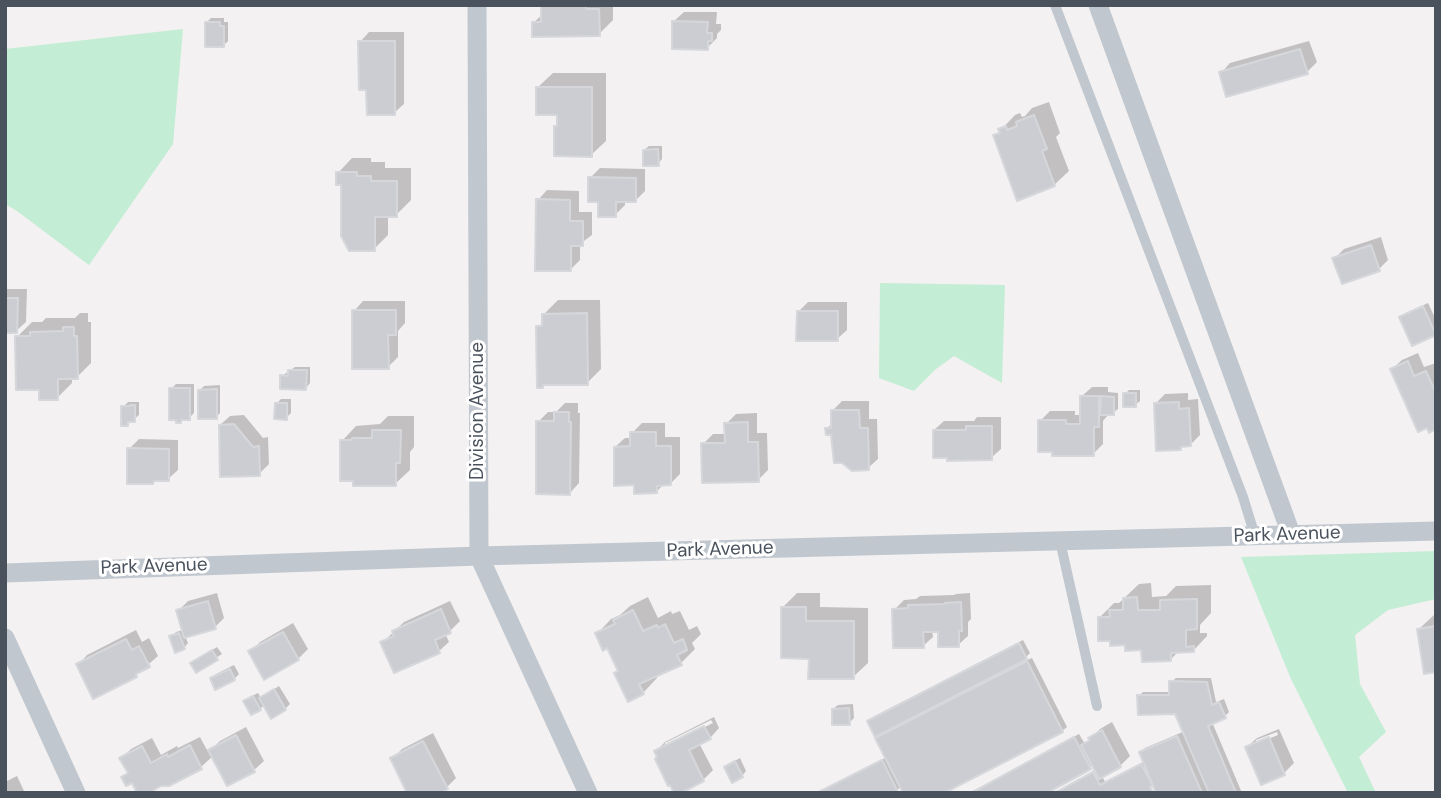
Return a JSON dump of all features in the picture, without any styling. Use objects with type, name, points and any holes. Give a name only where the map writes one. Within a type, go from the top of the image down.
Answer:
[{"type":"street","name":"Division Avenue","points":[[477,5],[479,556],[588,793]]},
{"type":"street","points":[[1098,5],[1291,534]]},
{"type":"street","name":"Park Avenue","points":[[5,573],[479,556],[1436,531]]},
{"type":"street","points":[[5,638],[76,793]]},
{"type":"lane","points":[[1055,5],[1243,497],[1255,536]]},
{"type":"lane","points":[[1060,541],[1097,706]]},
{"type":"green space","points":[[183,29],[173,144],[89,265],[5,204],[5,49]]},
{"type":"green space","points":[[880,283],[1005,285],[1002,383],[954,356],[914,391],[879,378]]},
{"type":"green space","points":[[1436,551],[1436,599],[1388,610],[1355,635],[1360,684],[1386,732],[1359,757],[1376,793],[1348,793],[1291,679],[1241,557]]},
{"type":"building","points":[[541,5],[586,5],[586,9],[599,9],[600,36],[532,37],[532,22],[541,22]]},
{"type":"building","points":[[672,21],[708,22],[707,33],[712,33],[712,41],[708,41],[708,50],[672,49]]},
{"type":"building","points":[[205,22],[220,22],[220,26],[224,26],[224,47],[205,47]]},
{"type":"building","points":[[358,41],[395,41],[395,115],[367,115],[366,90],[359,90]]},
{"type":"building","points":[[1300,49],[1308,74],[1226,97],[1219,72]]},
{"type":"building","points":[[536,87],[592,87],[592,157],[554,156],[554,126],[557,126],[557,115],[536,115]]},
{"type":"building","points":[[1034,115],[1047,149],[1042,151],[1055,186],[1017,201],[993,135],[1000,133],[998,129],[1006,126],[1007,130],[1017,126],[1016,122]]},
{"type":"building","points":[[658,149],[659,166],[643,166],[643,150]]},
{"type":"building","points":[[336,172],[357,172],[357,176],[371,176],[371,181],[397,181],[397,217],[375,217],[375,251],[349,251],[341,236],[341,185],[336,185]]},
{"type":"building","points":[[588,177],[636,178],[636,202],[616,202],[616,217],[598,217],[598,202],[588,202]]},
{"type":"building","points":[[536,199],[570,200],[570,221],[583,221],[583,246],[571,246],[571,271],[535,271]]},
{"type":"building","points":[[1371,245],[1380,271],[1342,284],[1332,258]]},
{"type":"building","points":[[5,298],[18,298],[17,333],[5,333]]},
{"type":"building","points":[[1423,306],[1436,335],[1412,346],[1399,317]]},
{"type":"building","points":[[352,310],[396,310],[396,335],[388,335],[389,369],[352,369]]},
{"type":"building","points":[[797,311],[838,311],[838,341],[796,341]]},
{"type":"building","points":[[587,313],[588,385],[543,385],[543,388],[537,388],[536,326],[542,326],[542,314]]},
{"type":"building","points":[[63,327],[74,327],[74,336],[77,336],[78,379],[58,379],[58,400],[39,400],[39,390],[16,390],[15,336],[30,336],[30,332],[63,331]]},
{"type":"building","points":[[1408,361],[1414,376],[1426,371],[1436,393],[1436,429],[1429,433],[1427,428],[1418,432],[1390,369]]},
{"type":"building","points":[[288,370],[307,370],[306,390],[280,389],[280,375],[288,376]]},
{"type":"building","points":[[169,388],[190,388],[190,420],[176,423],[176,420],[169,420]]},
{"type":"building","points":[[217,389],[217,419],[198,419],[198,390]]},
{"type":"building","points":[[1123,393],[1136,393],[1136,407],[1123,407]]},
{"type":"building","points":[[1080,396],[1099,396],[1099,427],[1094,427],[1094,456],[1052,456],[1052,452],[1038,452],[1038,420],[1066,420],[1066,424],[1080,424]]},
{"type":"building","points":[[1101,396],[1114,397],[1114,415],[1100,415]]},
{"type":"building","points":[[1179,402],[1179,409],[1189,408],[1191,446],[1181,447],[1181,450],[1156,451],[1154,403]]},
{"type":"building","points":[[275,403],[287,403],[287,420],[274,419]]},
{"type":"building","points":[[135,405],[135,422],[121,426],[121,406]]},
{"type":"building","points":[[831,410],[859,410],[860,428],[868,428],[869,470],[852,471],[842,463],[834,463],[831,435],[826,435],[825,428],[831,428]]},
{"type":"building","points":[[554,412],[569,412],[571,422],[570,495],[536,494],[536,421],[554,421]]},
{"type":"building","points":[[748,422],[748,442],[758,442],[759,482],[702,483],[701,443],[725,443],[724,423]]},
{"type":"building","points":[[234,424],[253,447],[259,446],[260,476],[220,477],[219,425]]},
{"type":"building","points":[[966,426],[992,426],[992,460],[947,461],[947,458],[933,458],[933,430],[966,430]]},
{"type":"building","points":[[372,430],[401,430],[396,486],[353,486],[353,481],[340,481],[340,440],[372,438]]},
{"type":"building","points":[[630,432],[656,432],[656,446],[671,446],[671,485],[657,486],[657,493],[634,494],[634,485],[614,486],[614,447],[630,446]]},
{"type":"building","points":[[127,448],[169,449],[169,481],[127,484]]},
{"type":"building","points":[[1137,597],[1138,610],[1160,610],[1160,600],[1197,599],[1197,629],[1186,630],[1186,647],[1194,646],[1194,652],[1171,653],[1171,661],[1142,662],[1141,650],[1125,651],[1125,645],[1110,646],[1110,641],[1098,641],[1098,617],[1110,617],[1109,610],[1123,610],[1123,598]]},
{"type":"building","points":[[208,601],[216,629],[184,638],[176,610]]},
{"type":"building","points":[[961,602],[962,631],[959,631],[959,647],[938,647],[938,632],[923,632],[924,648],[893,648],[892,609],[908,608],[908,605]]},
{"type":"building","points":[[781,607],[806,607],[806,621],[854,621],[854,679],[808,679],[809,659],[781,658]]},
{"type":"building","points":[[441,609],[451,633],[435,640],[440,653],[394,673],[380,642],[394,636],[392,631]]},
{"type":"building","points":[[633,610],[643,631],[665,624],[674,643],[683,639],[687,650],[677,655],[682,665],[639,684],[644,694],[628,702],[614,673],[618,671],[607,648],[603,651],[595,633],[615,624],[613,620]]},
{"type":"building","points":[[1436,626],[1436,672],[1424,674],[1417,629]]},
{"type":"building","points":[[283,632],[299,660],[264,680],[248,651]]},
{"type":"building","points":[[179,633],[185,649],[175,653],[169,636]]},
{"type":"building","points":[[126,639],[132,650],[139,646],[150,667],[136,674],[137,677],[93,699],[76,664]]},
{"type":"building","points":[[1019,643],[1027,659],[875,737],[867,721]]},
{"type":"building","points":[[212,650],[218,660],[196,673],[190,663]]},
{"type":"building","points":[[1027,661],[1063,732],[944,793],[903,793],[875,738]]},
{"type":"building","points":[[230,669],[235,680],[215,690],[210,678]]},
{"type":"building","points":[[1169,681],[1207,682],[1212,705],[1219,702],[1226,718],[1208,726],[1236,793],[1209,793],[1175,714],[1138,715],[1137,695],[1169,695]]},
{"type":"building","points":[[274,689],[286,710],[271,719],[259,698]]},
{"type":"building","points":[[253,696],[261,710],[251,715],[243,701]]},
{"type":"building","points":[[849,708],[850,725],[832,725],[832,709]]},
{"type":"building","points":[[704,726],[711,739],[689,750],[704,781],[681,793],[674,793],[655,759],[657,757],[654,751]]},
{"type":"building","points":[[1102,730],[1121,767],[1099,779],[1081,745]]},
{"type":"building","points":[[236,735],[255,772],[227,786],[208,750]]},
{"type":"building","points":[[1177,736],[1202,793],[1156,793],[1139,752]]},
{"type":"building","points":[[1074,737],[1091,769],[1047,793],[971,793]]},
{"type":"building","points":[[1269,737],[1285,775],[1261,785],[1245,747]]},
{"type":"building","points":[[423,741],[448,789],[441,793],[407,793],[390,758]]},
{"type":"building","points":[[190,745],[202,769],[169,786],[161,786],[149,793],[137,793],[132,783],[126,786],[121,777],[128,773],[119,758],[142,746],[151,763]]},
{"type":"building","points":[[882,760],[898,792],[817,793]]},
{"type":"building","points":[[735,761],[743,777],[732,783],[724,767]]},
{"type":"building","points":[[1141,764],[1153,786],[1150,787],[1153,793],[1055,793],[1093,772],[1100,785]]}]
